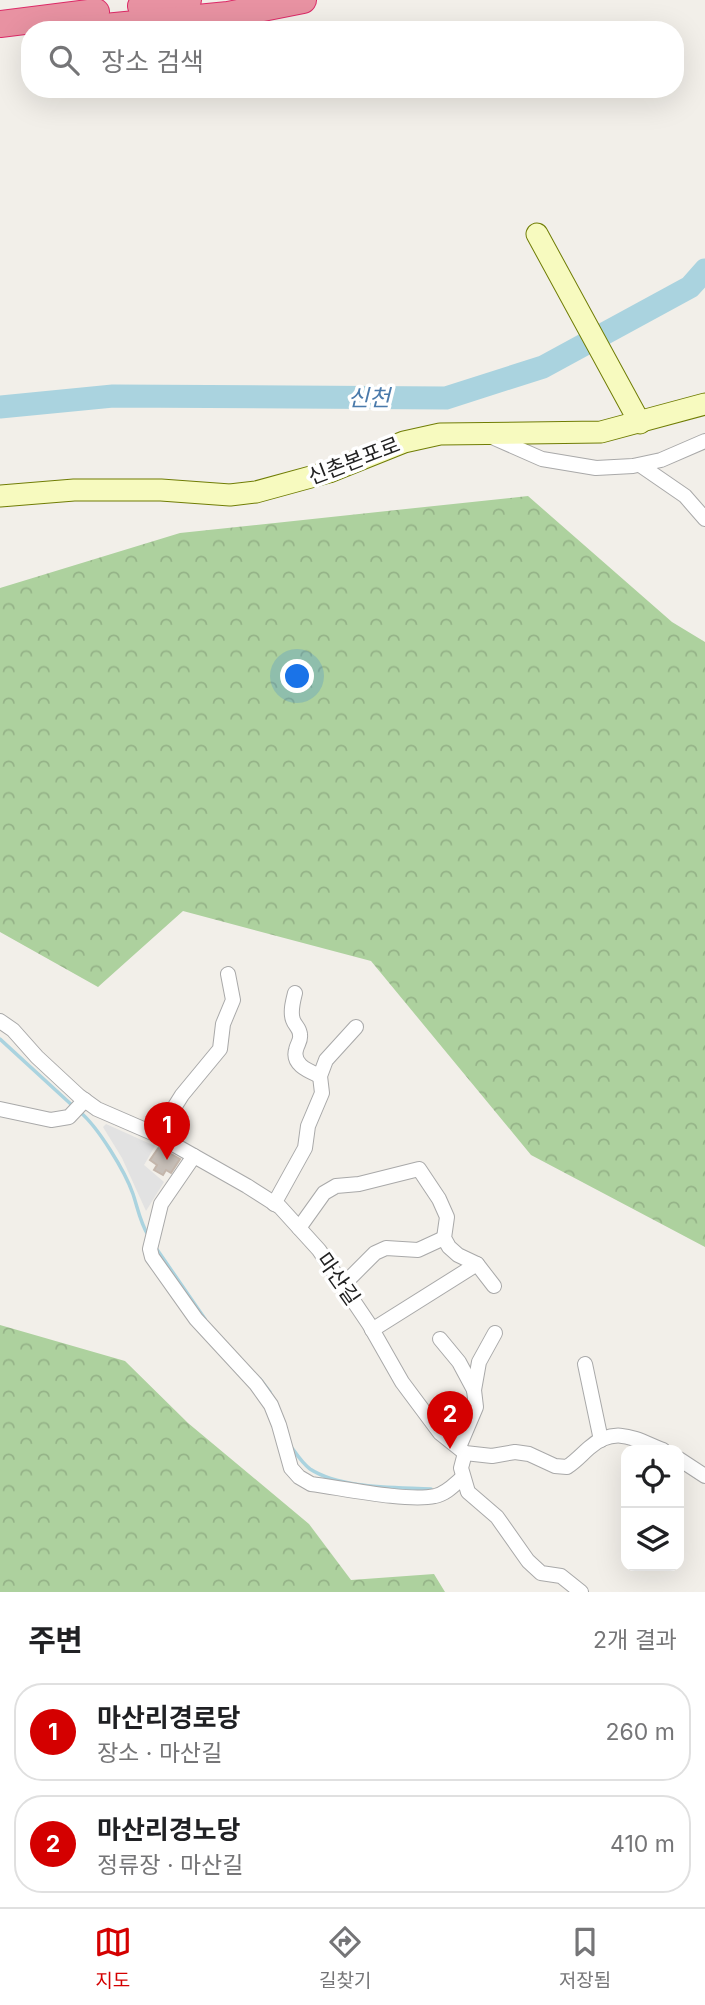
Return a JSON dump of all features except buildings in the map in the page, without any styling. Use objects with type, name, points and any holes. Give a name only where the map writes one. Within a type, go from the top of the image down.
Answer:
[{"type":"highway","points":[[24,21],[188,0]]},
{"type":"highway","points":[[166,21],[228,15],[303,0]]},
{"type":"highway","points":[[0,24],[21,21]]},
{"type":"highway","points":[[0,40],[21,36]]},
{"type":"main road","points":[[537,234],[640,423]]},
{"type":"main road","name":"신촌본포로","points":[[0,496],[74,490],[230,495],[256,492],[329,472],[404,442],[440,434],[600,432],[705,404]]},
{"type":"street","points":[[485,433],[542,460],[596,468],[640,465],[661,460],[705,441]]},
{"type":"street","points":[[640,465],[685,496],[705,519]]},
{"type":"street","points":[[157,1135],[182,1095],[220,1049],[223,1024],[233,1000],[228,974]]},
{"type":"street","points":[[295,993],[293,1021],[301,1031],[295,1053],[304,1069],[320,1076]]},
{"type":"street","name":"마산길","points":[[0,1021],[13,1030],[78,1108],[112,1116],[157,1135],[274,1203],[319,1250],[372,1330],[402,1382],[440,1433],[462,1450]]},
{"type":"street","points":[[274,1203],[305,1148],[308,1126],[321,1093],[320,1076],[326,1060],[356,1027]]},
{"type":"street","points":[[0,1109],[51,1120],[78,1108]]},
{"type":"street","points":[[194,1156],[161,1204],[150,1249],[152,1257],[196,1320],[256,1384],[271,1405],[290,1468],[311,1484],[412,1497],[436,1496],[462,1478]]},
{"type":"street","points":[[299,1228],[324,1193],[336,1186],[359,1184],[419,1168],[447,1217],[444,1238],[449,1247],[458,1255],[477,1264],[494,1286]]},
{"type":"street","points":[[342,1286],[375,1252],[386,1248],[418,1250],[444,1238]]},
{"type":"street","points":[[372,1330],[477,1264]]},
{"type":"street","points":[[495,1333],[480,1362],[474,1390],[476,1407],[462,1450],[462,1478],[468,1492],[497,1517],[528,1561],[541,1573],[561,1576],[581,1592]]},
{"type":"street","points":[[440,1339],[458,1362],[474,1390]]},
{"type":"street","points":[[585,1364],[600,1440]]},
{"type":"street","points":[[462,1450],[492,1456],[515,1452],[529,1454],[555,1466],[567,1466],[609,1435],[623,1435],[650,1445]]},
{"type":"street","points":[[684,1463],[705,1476]]},
{"type":"green space","points":[[528,496],[672,622],[705,642],[705,1247],[531,1155],[371,961],[183,911],[98,987],[0,932],[0,588],[180,533]]},
{"type":"green space","points":[[0,1325],[125,1361],[188,1423],[309,1524],[351,1580],[434,1574],[445,1592],[0,1592]]},
{"type":"shaded area","points":[[106,1124],[155,1146],[144,1165],[164,1182],[146,1211],[122,1158],[103,1127]]},
{"type":"waterway","name":"신천","points":[[0,407],[113,396],[446,398],[543,367],[690,287],[705,270]]},
{"type":"waterway","points":[[0,1039],[74,1107]]},
{"type":"waterway","points":[[80,1112],[103,1138],[117,1162],[129,1184],[148,1235]]},
{"type":"waterway","points":[[156,1248],[205,1319]]},
{"type":"waterway","points":[[260,1379],[270,1392]]},
{"type":"waterway","points":[[292,1448],[310,1469],[323,1476],[352,1484],[431,1489]]},
{"type":"place","name":"마산리경로당","points":[[167,1160]]},
{"type":"place","name":"마산리경노당","points":[[450,1449]]}]
